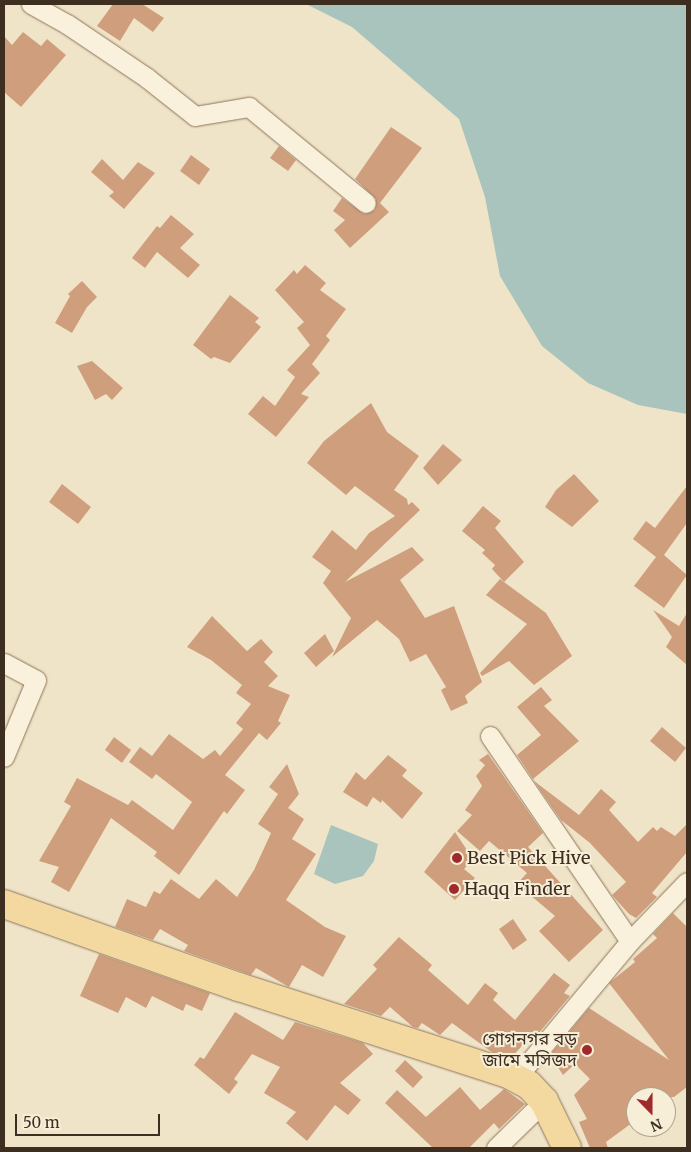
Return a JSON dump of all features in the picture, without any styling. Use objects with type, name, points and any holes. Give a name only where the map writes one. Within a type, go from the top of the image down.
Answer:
[{"type":"main road","points":[[4,904],[516,1078],[529,1085],[544,1101],[567,1148]]},
{"type":"street","points":[[32,4],[67,24],[147,78],[194,116],[249,107],[366,203]]},
{"type":"street","points":[[4,663],[36,680],[4,757]]},
{"type":"street","points":[[490,736],[630,941]]},
{"type":"street","points":[[516,1078],[630,941],[687,882]]},
{"type":"street","points":[[496,1148],[544,1101]]},
{"type":"water","points":[[306,4],[687,4],[687,414],[638,405],[588,383],[542,346],[500,276],[485,197],[459,119],[352,27]]},
{"type":"water","points":[[331,825],[378,844],[374,861],[363,876],[335,884],[314,874]]},
{"type":"building","points":[[113,4],[142,4],[164,18],[153,32],[134,18],[120,41],[97,26]]},
{"type":"building","points":[[23,32],[41,46],[47,39],[66,55],[21,107],[4,92],[4,36],[12,45]]},
{"type":"building","points":[[391,127],[422,148],[380,203],[389,212],[350,248],[334,230],[345,220],[333,211],[342,198],[364,214],[375,210],[376,199],[355,179]]},
{"type":"building","points":[[279,146],[296,160],[288,171],[270,158]]},
{"type":"building","points":[[191,155],[210,169],[199,185],[180,171]]},
{"type":"building","points":[[102,159],[123,180],[138,162],[155,173],[124,209],[109,196],[114,192],[91,172]]},
{"type":"building","points":[[171,215],[194,234],[180,248],[200,265],[188,278],[157,252],[145,268],[132,258],[157,226],[160,228]]},
{"type":"building","points":[[305,265],[326,283],[320,290],[346,309],[326,336],[330,340],[312,364],[320,373],[301,394],[309,397],[276,437],[248,414],[263,396],[275,406],[295,377],[287,370],[310,345],[297,328],[304,322],[275,290],[294,270],[297,274]]},
{"type":"building","points":[[82,281],[97,297],[87,307],[72,333],[55,323],[70,296],[68,294]]},
{"type":"building","points":[[230,295],[259,318],[255,322],[261,327],[230,363],[214,357],[211,359],[193,345]]},
{"type":"building","points":[[92,361],[123,388],[112,400],[106,394],[95,400],[77,366]]},
{"type":"building","points":[[371,403],[387,432],[419,456],[394,490],[407,499],[408,505],[412,502],[420,510],[345,582],[412,547],[424,560],[400,580],[425,618],[454,606],[482,682],[465,696],[468,703],[451,711],[441,690],[446,687],[426,654],[410,662],[399,639],[377,620],[332,657],[351,618],[323,583],[331,571],[312,557],[332,530],[356,550],[369,533],[395,516],[355,486],[346,495],[307,463],[324,441]]},
{"type":"building","points":[[443,444],[462,460],[438,485],[423,468]]},
{"type":"building","points":[[574,474],[599,501],[572,527],[545,507],[556,490]]},
{"type":"building","points":[[62,484],[91,507],[78,524],[49,502]]},
{"type":"building","points":[[687,486],[687,523],[664,555],[687,575],[664,608],[634,586],[656,557],[633,539],[646,521],[655,528]]},
{"type":"building","points":[[483,506],[501,521],[495,528],[524,562],[504,582],[492,569],[495,565],[482,553],[485,550],[462,531]]},
{"type":"building","points":[[500,579],[546,613],[572,656],[534,685],[509,661],[482,676],[480,673],[527,624],[486,595]]},
{"type":"building","points":[[653,610],[679,626],[687,613],[687,665],[666,647],[672,637]]},
{"type":"building","points":[[212,616],[247,651],[261,639],[273,652],[264,662],[278,676],[268,686],[290,695],[278,721],[281,723],[267,740],[259,733],[225,775],[245,790],[227,814],[224,811],[179,875],[154,856],[157,852],[111,818],[69,892],[51,882],[59,867],[39,861],[71,806],[64,802],[77,778],[128,805],[132,800],[173,830],[192,802],[156,774],[152,779],[129,762],[140,747],[152,756],[169,734],[203,759],[215,750],[220,756],[243,729],[236,723],[251,704],[236,693],[242,685],[211,660],[187,647]]},
{"type":"building","points":[[325,634],[334,651],[316,667],[304,653]]},
{"type":"building","points":[[541,687],[552,700],[544,706],[579,741],[533,779],[517,755],[541,735],[517,707]]},
{"type":"building","points":[[662,727],[686,748],[675,762],[650,741]]},
{"type":"building","points":[[114,737],[131,750],[122,763],[105,750]]},
{"type":"building","points":[[488,754],[543,833],[528,847],[603,930],[569,962],[539,931],[555,916],[517,884],[527,873],[489,841],[480,851],[457,831],[472,815],[465,810],[482,786],[476,776],[485,765],[479,760]]},
{"type":"building","points":[[388,755],[407,770],[402,776],[423,793],[402,819],[382,800],[381,803],[373,797],[367,807],[343,792],[356,772],[365,780]]},
{"type":"building","points":[[287,764],[299,794],[288,808],[304,819],[292,839],[316,854],[286,900],[325,927],[346,936],[323,977],[302,965],[289,987],[256,968],[251,975],[184,951],[188,945],[160,929],[153,940],[115,927],[127,899],[146,907],[154,891],[160,894],[171,879],[199,899],[216,879],[237,897],[254,870],[271,833],[258,824],[278,794],[269,787]]},
{"type":"building","points":[[534,781],[579,815],[601,789],[616,802],[609,810],[638,842],[653,827],[657,831],[661,827],[675,836],[687,824],[687,852],[652,893],[657,897],[636,918],[629,914],[612,895],[626,882],[590,843],[561,820]]},
{"type":"building","points":[[455,832],[473,859],[464,869],[475,878],[455,900],[424,872]]},
{"type":"building","points":[[673,913],[687,927],[687,1087],[676,1095],[676,1087],[626,1087],[626,1127],[606,1142],[608,1148],[590,1148],[579,1122],[587,1119],[574,1095],[590,1079],[575,1064],[563,1075],[550,1055],[589,1008],[669,1060],[609,983],[635,962],[633,959],[657,938],[653,934]]},
{"type":"building","points":[[513,919],[527,940],[513,950],[499,929]]},
{"type":"building","points":[[399,937],[432,965],[428,970],[468,1005],[485,983],[498,993],[493,1000],[515,1020],[554,973],[570,985],[564,993],[570,996],[532,1041],[529,1038],[511,1058],[493,1053],[452,1023],[440,1035],[422,1023],[418,1028],[413,1027],[390,1007],[381,1016],[344,1004],[377,969],[373,965]]},
{"type":"building","points":[[99,954],[210,993],[202,1011],[186,1004],[183,1011],[152,996],[146,1008],[126,997],[118,1013],[80,996]]},
{"type":"building","points":[[235,1012],[283,1040],[295,1022],[363,1043],[373,1054],[340,1083],[361,1100],[348,1115],[335,1105],[307,1141],[286,1123],[296,1112],[264,1093],[280,1067],[252,1054],[234,1079],[238,1082],[229,1094],[194,1065],[200,1057],[204,1059]]},
{"type":"building","points":[[405,1060],[423,1077],[413,1088],[395,1071]]},
{"type":"building","points":[[460,1087],[480,1110],[504,1089],[525,1104],[499,1129],[494,1123],[469,1148],[433,1148],[385,1103],[397,1090],[426,1117]]},
{"type":"place","name":"Best Pick Hive","points":[[457,858]]},
{"type":"place","name":"Haqq Finder","points":[[454,889]]},
{"type":"place","name":"গোগনগর বড় জামে মসিজদ","points":[[587,1050]]}]
